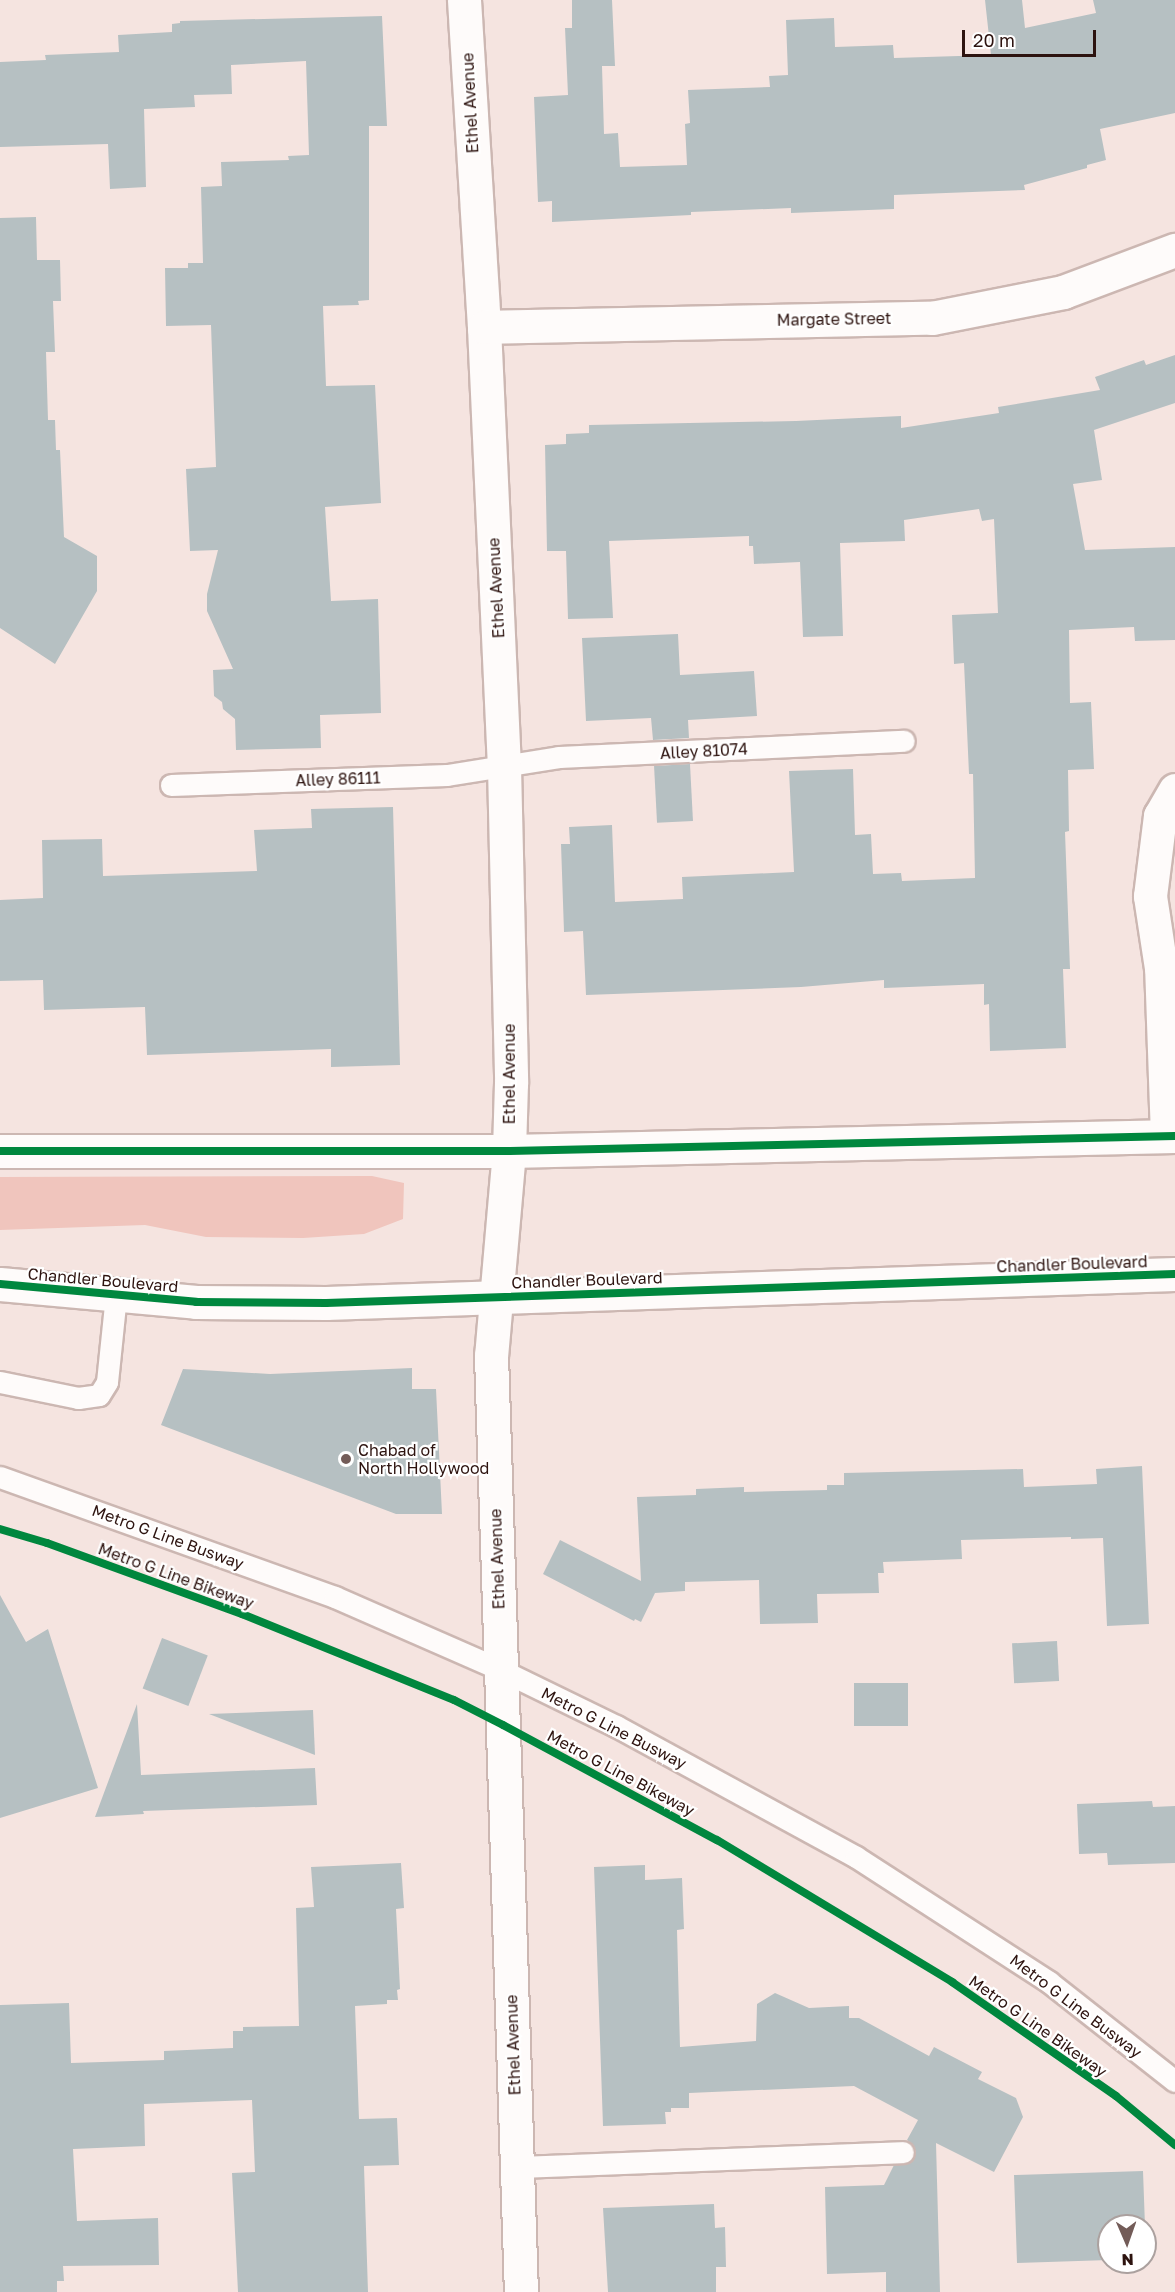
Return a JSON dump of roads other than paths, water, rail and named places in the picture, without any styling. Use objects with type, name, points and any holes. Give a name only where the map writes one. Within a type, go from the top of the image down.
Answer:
[{"type":"street","name":"Ethel Avenue","points":[[464,0],[484,327],[504,766],[511,1083],[509,1151],[491,1355],[521,2292]]},
{"type":"street","name":"Margate Street","points":[[484,327],[932,318],[1063,292],[1175,250]]},
{"type":"street","points":[[0,1151],[509,1151],[1171,1136],[1161,968],[1150,896],[1167,803]]},
{"type":"street","name":"Chandler Boulevard","points":[[0,1284],[196,1302],[326,1303],[1175,1274]]},
{"type":"lane","name":"Alley 81074","points":[[504,766],[559,757],[904,741]]},
{"type":"lane","name":"Alley 86111","points":[[171,785],[447,775],[504,766]]},
{"type":"lane","points":[[0,1382],[78,1398],[99,1395],[106,1382],[116,1295]]},
{"type":"lane","name":"Metro G Line Busway","points":[[0,1477],[335,1597],[501,1670],[616,1726],[856,1857],[1048,1982],[1175,2081]]},
{"type":"lane","points":[[517,2167],[903,2152]]},
{"type":"place","name":"Chabad of North Hollywood","points":[[346,1459]]}]
